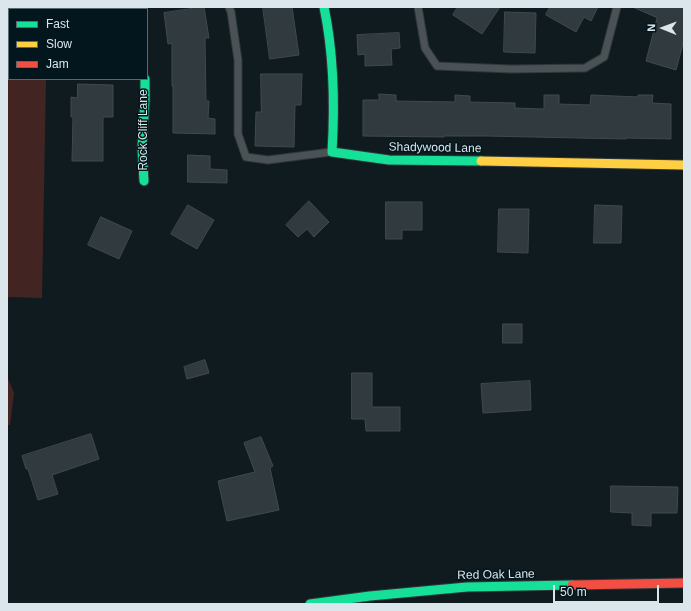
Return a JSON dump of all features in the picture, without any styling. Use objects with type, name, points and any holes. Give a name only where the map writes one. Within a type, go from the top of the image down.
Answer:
[{"type":"street","points":[[324,7],[328,25],[334,95],[332,152]]},
{"type":"street","name":"Rock Cliff Lane","points":[[144,181],[142,148],[145,80]]},
{"type":"street","name":"Shadywood Lane","points":[[332,152],[389,160],[684,165]]},
{"type":"street","name":"Red Oak Lane","points":[[310,604],[370,596],[467,587],[684,583]]},
{"type":"lane","points":[[229,7],[238,60],[238,134],[246,157],[268,160],[332,152]]},
{"type":"lane","points":[[418,7],[425,48],[438,66],[511,69],[584,68],[604,57],[617,7]]},
{"type":"shaded area","points":[[8,38],[8,80],[46,80],[42,298],[7,297]]},
{"type":"shaded area","points":[[7,376],[14,393],[10,425],[7,425]]},
{"type":"building","points":[[204,7],[209,38],[205,38],[206,101],[209,101],[208,118],[215,119],[215,134],[173,133],[172,43],[168,44],[164,13]]},
{"type":"building","points":[[263,7],[292,7],[299,55],[270,59]]},
{"type":"building","points":[[458,7],[500,7],[482,34],[453,15]]},
{"type":"building","points":[[550,7],[598,7],[591,21],[584,17],[576,32],[546,15]]},
{"type":"building","points":[[633,7],[684,7],[684,40],[676,70],[646,61],[657,18]]},
{"type":"building","points":[[505,12],[536,13],[535,53],[504,52]]},
{"type":"building","points":[[399,33],[400,48],[391,49],[392,65],[365,66],[365,54],[358,55],[357,35]]},
{"type":"building","points":[[261,74],[302,74],[301,105],[295,105],[294,147],[255,146],[256,112],[261,112]]},
{"type":"building","points":[[78,84],[113,85],[113,117],[103,117],[103,161],[72,161],[73,117],[71,117],[71,97],[77,98]]},
{"type":"building","points":[[379,94],[396,95],[396,101],[455,102],[455,95],[470,96],[470,102],[515,103],[515,108],[544,109],[544,95],[559,95],[559,104],[590,105],[591,95],[638,97],[638,95],[653,95],[652,103],[671,104],[671,139],[487,136],[363,136],[363,100],[379,100]]},
{"type":"building","points":[[188,155],[210,156],[210,169],[227,170],[227,183],[188,182]]},
{"type":"building","points":[[309,201],[329,222],[314,237],[307,229],[298,237],[286,225]]},
{"type":"building","points":[[386,202],[422,202],[422,230],[402,230],[402,239],[386,239]]},
{"type":"building","points":[[188,205],[214,220],[197,249],[171,234]]},
{"type":"building","points":[[595,205],[622,206],[621,243],[594,243]]},
{"type":"building","points":[[499,209],[529,209],[528,253],[498,252]]},
{"type":"building","points":[[101,217],[132,231],[119,259],[88,245]]},
{"type":"building","points":[[503,324],[522,324],[522,343],[503,343]]},
{"type":"building","points":[[205,360],[209,373],[187,379],[184,367]]},
{"type":"building","points":[[352,373],[372,373],[372,407],[400,407],[400,431],[366,431],[365,419],[352,419]]},
{"type":"building","points":[[530,381],[531,410],[483,413],[481,384]]},
{"type":"building","points":[[91,434],[99,459],[52,475],[58,494],[38,500],[22,456]]},
{"type":"building","points":[[261,437],[273,466],[270,468],[279,510],[227,521],[218,481],[255,472],[244,443]]},
{"type":"building","points":[[611,486],[678,487],[677,513],[651,513],[651,526],[632,525],[632,513],[611,512]]},
{"type":"traffic: fast","points":[[324,7],[330,43],[333,79],[332,152],[389,160],[481,161]]},
{"type":"traffic: fast","points":[[144,181],[142,148],[145,80]]},
{"type":"traffic: fast","points":[[310,604],[370,596],[467,587],[572,585]]},
{"type":"traffic: slow","points":[[481,161],[684,165]]},
{"type":"traffic: jam","points":[[572,585],[684,583]]}]
